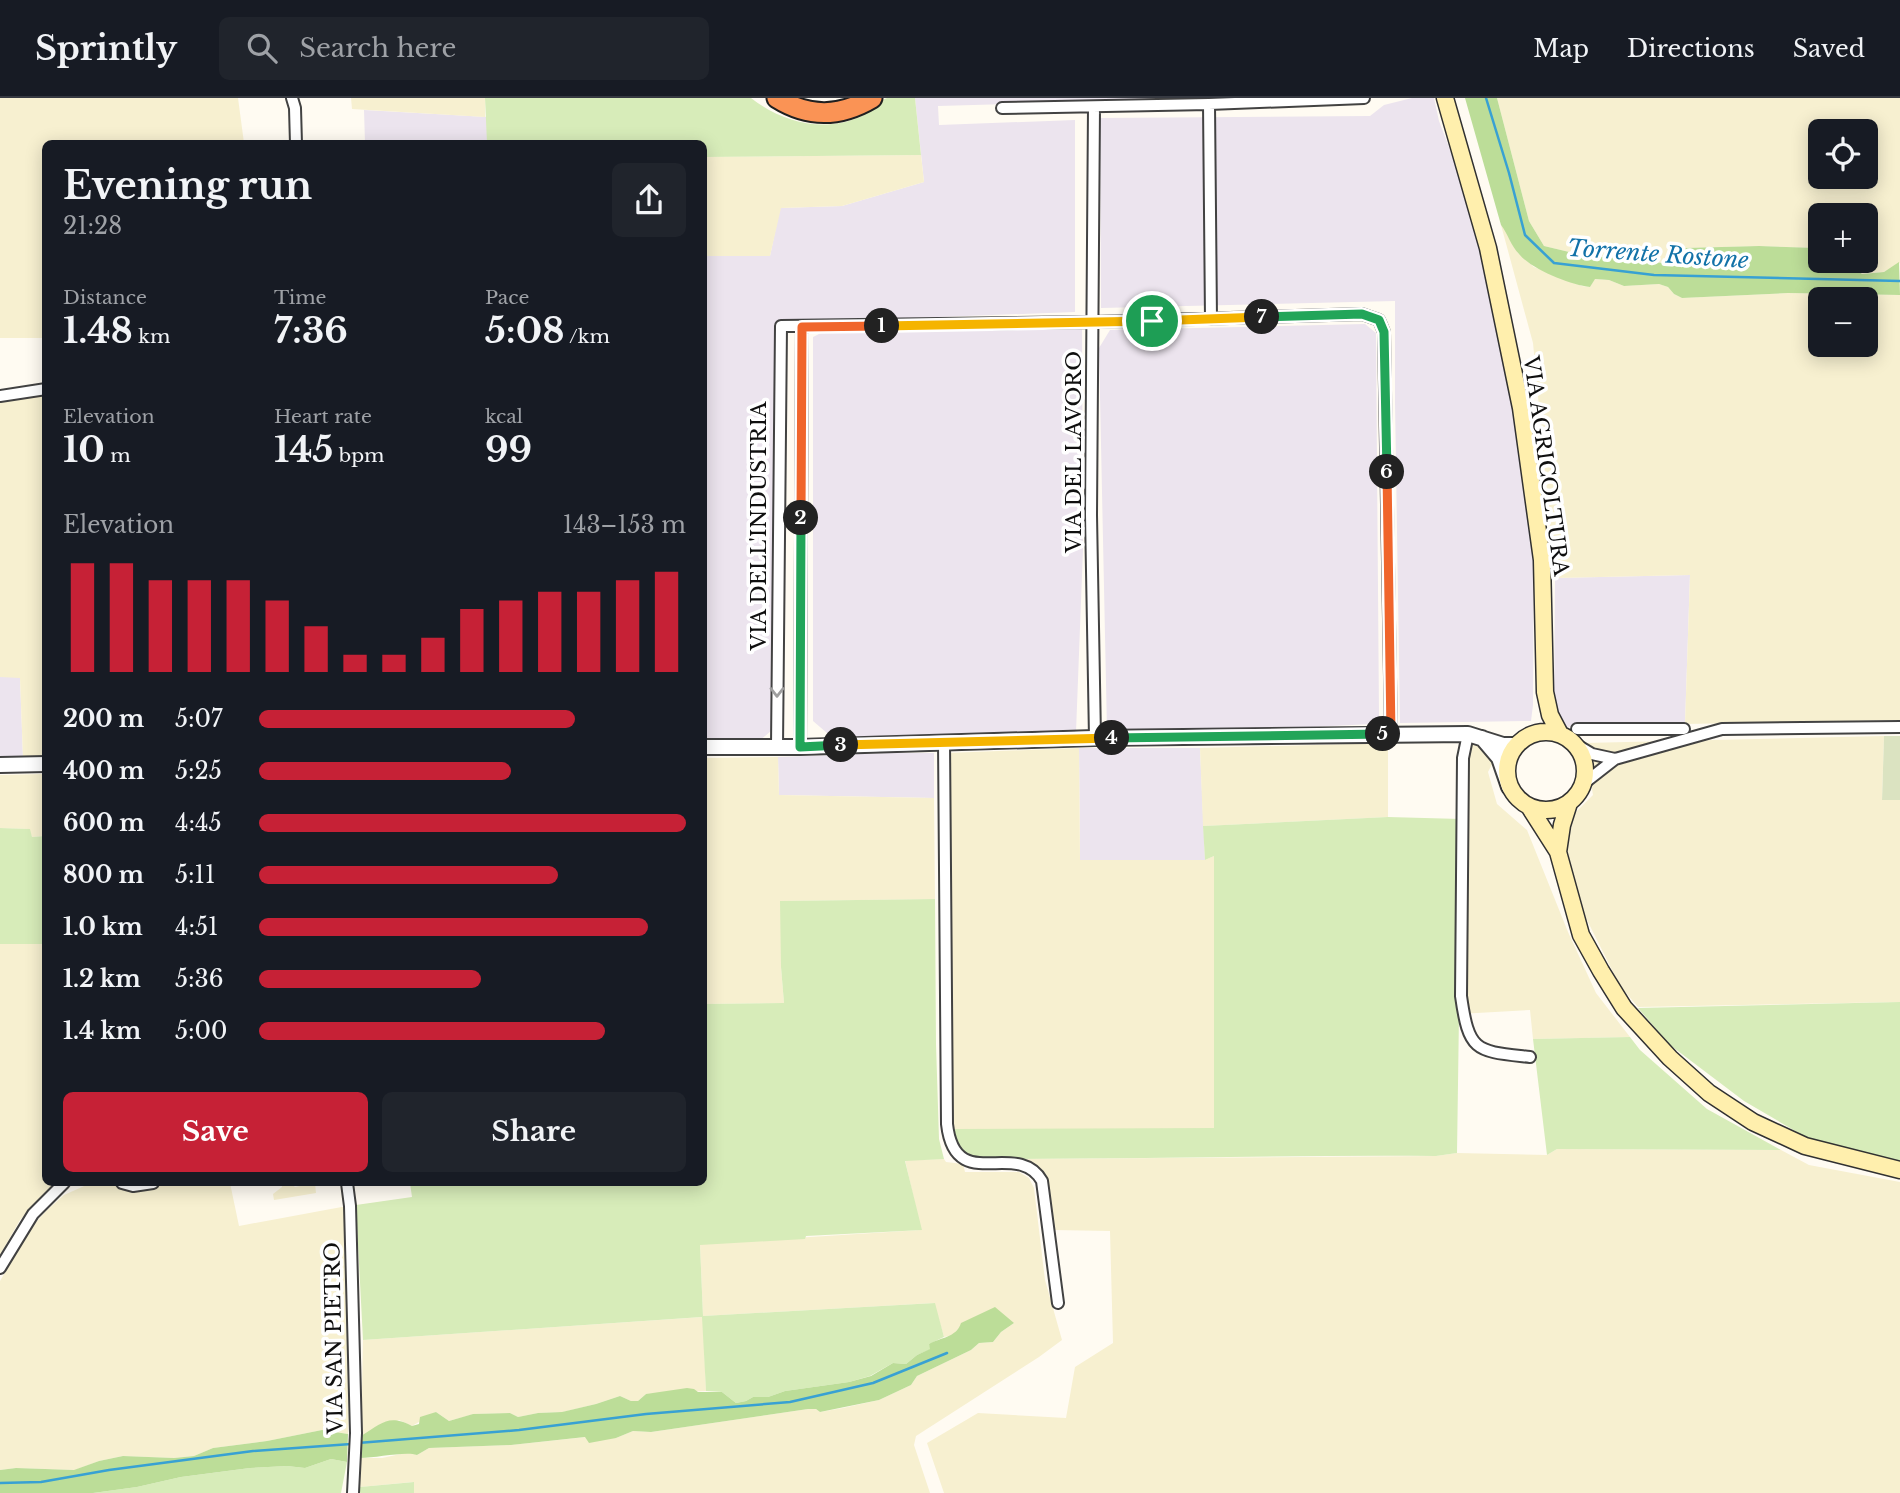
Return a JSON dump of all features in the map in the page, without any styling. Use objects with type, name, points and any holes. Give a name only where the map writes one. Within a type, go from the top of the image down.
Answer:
[{"type":"highway","points":[[777,98],[802,110],[821,114],[845,110],[872,98]]},
{"type":"highway","points":[[794,98],[816,105],[841,103],[854,98]]},
{"type":"main road","name":"VIA AGRICOLTURA","points":[[1445,98],[1488,248],[1521,408],[1542,561],[1545,692],[1549,715],[1570,735]]},
{"type":"main road","name":"VIA AGRICOLTURA","points":[[1522,740],[1539,717],[1545,692]]},
{"type":"main road","points":[[1530,808],[1550,811],[1569,803],[1578,794],[1583,784],[1584,761],[1570,735],[1539,732],[1522,740],[1507,765],[1509,787],[1514,796],[1530,808],[1558,852],[1581,935],[1624,1008],[1670,1058],[1709,1093],[1753,1122],[1805,1146],[1900,1170]]},
{"type":"main road","points":[[1558,852],[1569,803]]},
{"type":"street","points":[[292,98],[296,108],[296,140]]},
{"type":"street","points":[[1002,108],[1364,98]]},
{"type":"street","points":[[1209,104],[1211,319]]},
{"type":"street","points":[[802,327],[1094,323],[1094,107]]},
{"type":"street","name":"VIA DEL LAVORO","points":[[1095,738],[1091,515],[1094,323],[1362,314],[1379,320],[1384,332],[1391,734]]},
{"type":"street","name":"VIA DELL'INDUSTRIA","points":[[777,747],[781,326],[802,327],[800,747]]},
{"type":"street","points":[[780,351],[802,351]]},
{"type":"street","points":[[0,397],[42,390]]},
{"type":"street","points":[[1583,784],[1615,759],[1722,729],[1900,727]]},
{"type":"street","points":[[1570,735],[1636,729],[1684,729]]},
{"type":"street","points":[[1636,729],[1638,752]]},
{"type":"street","points":[[707,747],[1391,734],[1475,735],[1503,745],[1522,740]]},
{"type":"street","points":[[1475,735],[1499,758],[1509,787]]},
{"type":"street","points":[[1475,735],[1463,758],[1461,996],[1464,1020],[1468,1034],[1476,1046],[1489,1052],[1530,1057]]},
{"type":"street","points":[[1570,735],[1592,754],[1615,759]]},
{"type":"street","points":[[944,741],[949,1141],[954,1151],[975,1163],[1028,1165],[1036,1170],[1042,1181],[1058,1303]]},
{"type":"street","points":[[0,765],[42,764]]},
{"type":"street","points":[[0,1268],[33,1214],[61,1186]]},
{"type":"street","name":"VIA SAN PIETRO","points":[[347,1186],[356,1433],[354,1493]]},
{"type":"shaded area","points":[[0,98],[238,98],[244,140],[42,140],[42,338],[0,338]]},
{"type":"shaded area","points":[[351,98],[485,98],[485,117],[352,109]]},
{"type":"shaded area","points":[[915,98],[1222,98],[938,106],[939,125],[1075,120],[1075,312],[779,323],[771,731],[759,741],[707,742],[707,256],[770,256],[780,208],[842,206],[924,182]]},
{"type":"shaded area","points":[[1412,98],[1434,98],[1439,121],[1480,228],[1534,501],[1531,721],[1400,723],[1395,301],[1101,308],[1100,118],[1370,116],[1384,105]]},
{"type":"shaded area","points":[[1497,98],[1900,98],[1900,263],[1884,272],[1878,273],[1878,203],[1808,203],[1808,248],[1684,248],[1676,249],[1677,262],[1670,264],[1640,260],[1628,255],[1618,258],[1586,256],[1544,246],[1529,221]]},
{"type":"shaded area","points":[[364,110],[488,117],[487,140],[365,140]]},
{"type":"shaded area","points":[[921,155],[924,182],[842,206],[781,208],[770,256],[707,256],[707,157]]},
{"type":"shaded area","points":[[1501,225],[1518,253],[1534,267],[1582,286],[1590,287],[1594,279],[1609,280],[1624,286],[1659,284],[1668,287],[1682,298],[1808,293],[1808,357],[1878,357],[1878,295],[1900,295],[1900,720],[1685,724],[1690,575],[1555,578],[1533,343]]},
{"type":"shaded area","points":[[1082,324],[1083,549],[1076,732],[834,739],[813,721],[813,337],[823,332]]},
{"type":"shaded area","points":[[1365,324],[1376,333],[1379,716],[1372,724],[1199,731],[1107,731],[1099,348],[1110,330]]},
{"type":"shaded area","points":[[42,396],[42,757],[23,758],[20,678],[0,677],[0,401]]},
{"type":"shaded area","points":[[1690,575],[1685,724],[1564,727],[1554,715],[1555,578]]},
{"type":"shaded area","points":[[0,677],[20,677],[23,758],[0,758]]},
{"type":"shaded area","points":[[1884,736],[1882,799],[1900,800],[1900,1002],[1638,1007],[1620,986],[1574,894],[1559,840],[1573,815],[1593,795],[1584,743]]},
{"type":"shaded area","points":[[1388,743],[1388,817],[1203,826],[1200,748]]},
{"type":"shaded area","points":[[1460,744],[1502,745],[1488,772],[1497,804],[1527,830],[1596,993],[1630,1037],[1533,1039],[1530,1010],[1459,1014],[1456,1001],[1456,841],[1461,818]]},
{"type":"shaded area","points":[[1079,748],[1200,748],[1205,860],[1080,860]]},
{"type":"shaded area","points":[[1079,748],[1080,860],[1205,860],[1214,856],[1214,1129],[953,1129],[949,1044],[947,753]]},
{"type":"shaded area","points":[[934,753],[934,798],[779,795],[778,757]]},
{"type":"shaded area","points":[[778,757],[779,795],[934,798],[935,899],[781,901],[784,1003],[707,1004],[707,758]]},
{"type":"shaded area","points":[[42,774],[42,836],[32,837],[29,829],[0,828],[0,775]]},
{"type":"shaded area","points":[[0,944],[42,944],[42,1186],[54,1186],[20,1220],[0,1255]]},
{"type":"shaded area","points":[[1557,1149],[1781,1150],[1809,1165],[1900,1182],[1900,1493],[944,1493],[927,1443],[978,1413],[1066,1418],[1075,1367],[1113,1343],[1110,1231],[1053,1230],[1044,1176],[1038,1168],[1021,1159],[1436,1156],[1457,1153],[1547,1155]]},
{"type":"shaded area","points":[[944,1159],[946,1162],[963,1164],[965,1172],[1019,1172],[1029,1178],[1034,1188],[1045,1280],[1062,1340],[916,1436],[914,1445],[930,1493],[414,1493],[413,1482],[360,1487],[360,1458],[382,1458],[410,1452],[417,1455],[429,1448],[511,1445],[586,1437],[616,1438],[633,1431],[651,1432],[808,1409],[820,1412],[879,1400],[911,1385],[917,1376],[971,1350],[979,1343],[993,1342],[1014,1323],[960,1327],[953,1335],[944,1337],[934,1303],[703,1316],[700,1244],[921,1230],[905,1160]]},
{"type":"shaded area","points":[[84,1186],[231,1186],[239,1226],[347,1206],[345,1257],[350,1375],[348,1434],[322,1430],[213,1448],[194,1456],[174,1458],[123,1456],[75,1470],[0,1470],[0,1281],[31,1228],[64,1195]]},
{"type":"shaded area","points":[[315,1186],[316,1193],[274,1200],[273,1194],[282,1187]]},
{"type":"shaded area","points":[[703,1317],[706,1391],[646,1394],[638,1401],[620,1396],[563,1412],[518,1417],[510,1413],[474,1414],[449,1421],[436,1412],[412,1426],[399,1420],[361,1436],[363,1340]]},
{"type":"green space","points":[[485,98],[751,98],[789,119],[831,124],[860,117],[887,98],[915,98],[921,155],[707,157],[707,140],[487,140]]},
{"type":"green space","points":[[1465,98],[1497,98],[1529,221],[1544,246],[1586,256],[1618,258],[1628,255],[1640,260],[1670,264],[1677,261],[1675,249],[1759,246],[1808,248],[1808,273],[1878,273],[1899,262],[1900,295],[1878,295],[1878,287],[1808,287],[1808,293],[1682,298],[1668,287],[1659,284],[1624,286],[1609,280],[1595,279],[1590,287],[1552,276],[1533,266],[1519,254],[1501,225]]},
{"type":"green space","points":[[1884,736],[1900,736],[1900,800],[1882,800]]},
{"type":"green space","points":[[1388,817],[1461,819],[1456,841],[1456,1001],[1459,1014],[1457,1153],[1436,1156],[1026,1159],[967,1159],[959,1155],[953,1129],[1214,1128],[1214,856],[1205,860],[1203,826]]},
{"type":"green space","points":[[0,828],[30,829],[32,837],[42,836],[42,944],[0,944]]},
{"type":"green space","points":[[935,899],[939,1139],[944,1159],[905,1161],[922,1230],[700,1245],[703,1316],[935,1303],[944,1337],[929,1344],[931,1349],[906,1364],[893,1363],[870,1376],[849,1382],[785,1391],[768,1397],[753,1397],[736,1403],[722,1392],[706,1391],[702,1317],[363,1340],[356,1205],[412,1197],[410,1186],[707,1186],[707,1004],[784,1003],[780,901]]},
{"type":"green space","points":[[1900,1002],[1900,1161],[1847,1152],[1809,1139],[1744,1101],[1670,1045],[1638,1008]]},
{"type":"green space","points":[[1630,1037],[1640,1050],[1707,1109],[1781,1150],[1557,1149],[1547,1155],[1533,1039]]},
{"type":"green space","points":[[995,1307],[1014,1323],[993,1342],[979,1343],[971,1350],[917,1376],[911,1385],[879,1400],[820,1412],[808,1409],[651,1432],[633,1431],[616,1438],[589,1443],[585,1437],[511,1445],[429,1448],[417,1455],[360,1458],[361,1436],[375,1427],[391,1420],[412,1426],[419,1424],[420,1417],[436,1412],[449,1421],[473,1414],[510,1413],[518,1417],[562,1412],[620,1396],[638,1401],[646,1394],[687,1388],[698,1392],[722,1392],[736,1403],[785,1391],[849,1382],[871,1376],[893,1363],[906,1364],[930,1349],[929,1344],[956,1332],[961,1323]]},
{"type":"green space","points":[[322,1430],[348,1434],[347,1462],[331,1459],[305,1468],[250,1468],[93,1493],[0,1493],[0,1470],[74,1470],[123,1456],[194,1456],[213,1448]]},
{"type":"green space","points":[[331,1459],[347,1462],[341,1493],[93,1493],[250,1468],[305,1468]]},
{"type":"green space","points":[[414,1482],[414,1493],[359,1493],[360,1487]]},
{"type":"waterway","name":"Torrente Rostone","points":[[1486,98],[1525,235],[1554,263],[1654,275],[1900,281]]},
{"type":"waterway","points":[[358,1443],[519,1430],[646,1414],[790,1402],[873,1383],[947,1353]]},
{"type":"waterway","points":[[0,1483],[41,1482],[253,1451],[351,1444]]},
{"type":"route","points":[[1362,314],[1379,320],[1384,332],[1391,734],[951,741],[800,747],[802,327],[1152,321],[1362,314]]}]
